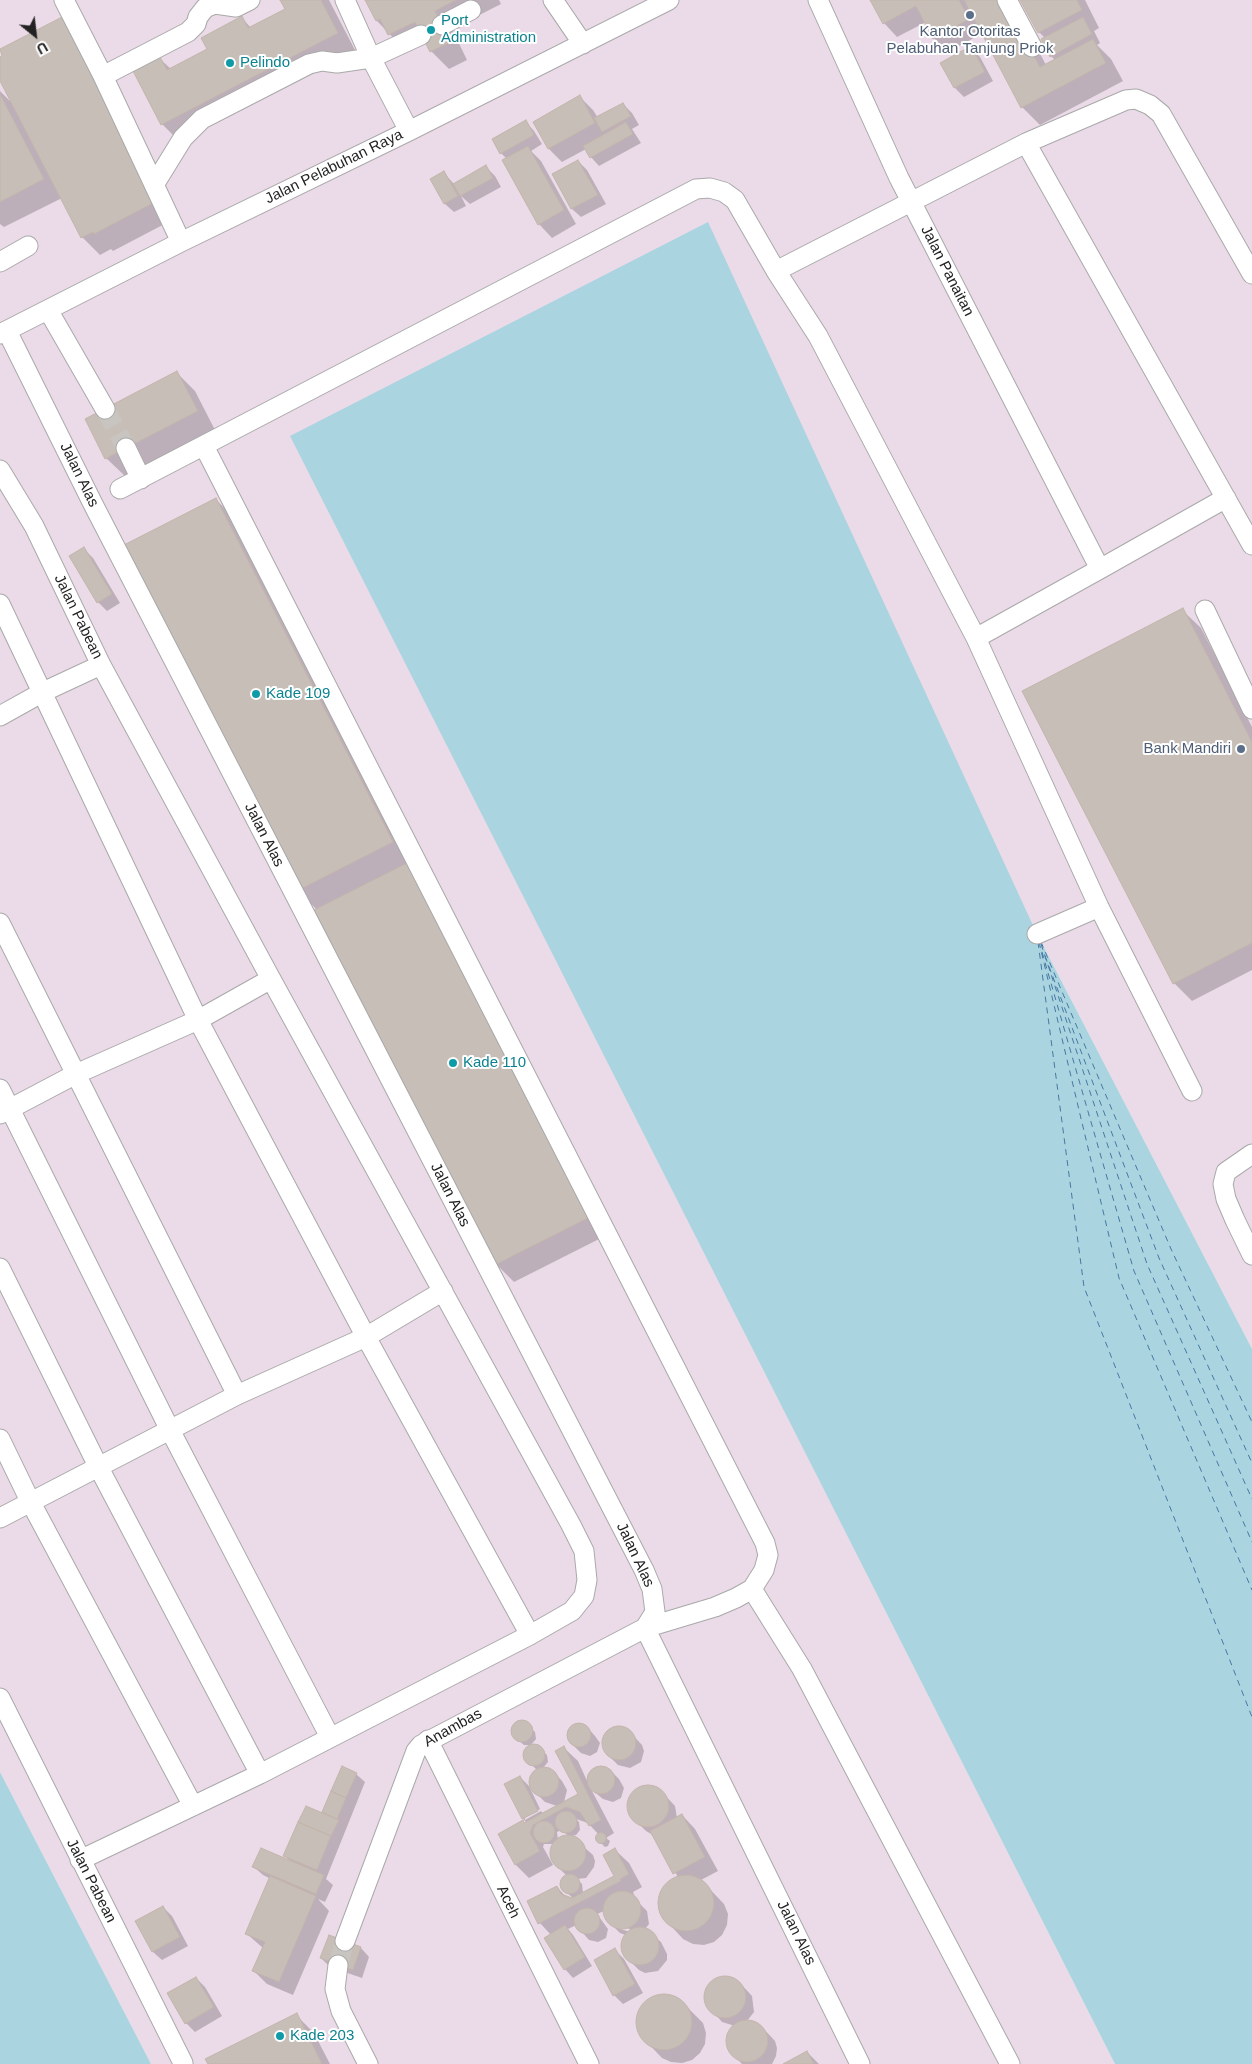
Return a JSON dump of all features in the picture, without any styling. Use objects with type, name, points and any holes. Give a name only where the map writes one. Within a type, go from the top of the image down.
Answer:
[{"type":"street","points":[[103,76],[188,32],[196,24],[198,17],[205,8],[215,4],[236,6],[250,0]]},
{"type":"street","points":[[345,0],[371,58],[409,131]]},
{"type":"street","points":[[553,0],[583,44]]},
{"type":"street","name":"Jalan Pelabuhan Raya","points":[[4,333],[181,242],[409,131],[669,0]]},
{"type":"street","name":"Jalan Panaitan","points":[[818,0],[899,178],[1100,569]]},
{"type":"street","points":[[1007,0],[1032,46]]},
{"type":"street","points":[[71,2],[103,76],[181,242]]},
{"type":"street","points":[[442,25],[471,10]]},
{"type":"street","points":[[154,185],[183,138],[202,119],[309,64],[322,61],[337,63],[371,58],[422,35]]},
{"type":"street","points":[[776,271],[1026,143],[1126,100],[1136,99],[1150,105],[1161,114],[1252,274]]},
{"type":"street","points":[[1026,143],[1252,545]]},
{"type":"street","points":[[120,489],[696,189],[710,188],[724,192],[735,200],[776,271],[818,336],[976,638],[1099,908],[1192,1091]]},
{"type":"street","points":[[0,262],[28,246]]},
{"type":"street","points":[[48,310],[104,408]]},
{"type":"street","name":"Jalan Alas","points":[[4,333],[644,1570],[652,1589],[655,1612],[645,1628],[860,2064]]},
{"type":"street","points":[[204,446],[765,1543],[768,1555],[764,1570],[752,1589],[802,1668],[1010,2064]]},
{"type":"street","points":[[126,448],[141,479]]},
{"type":"street","name":"Jalan Pabean","points":[[0,470],[34,526],[101,665],[43,692],[0,716]]},
{"type":"street","points":[[976,638],[1226,498]]},
{"type":"street","points":[[0,604],[198,1020],[366,1337],[530,1634]]},
{"type":"street","points":[[1204,610],[1245,678],[1252,708]]},
{"type":"street","points":[[80,1860],[260,1774],[572,1611],[584,1596],[587,1580],[584,1551],[571,1525],[271,980],[101,665]]},
{"type":"street","points":[[1037,934],[1099,908]]},
{"type":"street","points":[[0,923],[237,1395]]},
{"type":"street","points":[[5,1111],[76,1074],[198,1020],[271,980]]},
{"type":"street","points":[[0,1089],[5,1111],[330,1737]]},
{"type":"street","points":[[1252,1154],[1226,1172],[1223,1184],[1232,1213],[1252,1255]]},
{"type":"street","points":[[0,1268],[99,1468],[260,1774]]},
{"type":"street","points":[[0,1518],[237,1395],[366,1337],[442,1291]]},
{"type":"street","points":[[0,1439],[30,1501],[193,1806]]},
{"type":"street","name":"Anambas","points":[[345,1941],[416,1751],[428,1740],[645,1628],[715,1606],[752,1589]]},
{"type":"street","name":"Jalan Pabean","points":[[0,1698],[183,2063]]},
{"type":"street","name":"Aceh","points":[[428,1740],[589,2064]]},
{"type":"street","points":[[338,1965],[335,1989],[341,2012],[368,2064]]},
{"type":"shaded area","points":[[0,0],[1252,0],[1252,1349],[1037,934],[291,436],[1115,2064],[151,2064],[0,1772]]},
{"type":"water","points":[[708,222],[1037,934],[1252,1349],[1252,2064],[1115,2064],[290,436]]},
{"type":"water","points":[[0,1772],[151,2064],[0,2064]]},
{"type":"building","name":"Pelindo","points":[[280,0],[321,0],[338,33],[161,125],[133,71],[160,57],[167,70],[207,49],[201,38],[242,16],[248,28],[285,9]]},
{"type":"building","name":"Port Administration","points":[[365,0],[456,0],[435,11],[450,42],[430,52],[415,22],[388,35],[380,19],[376,21]]},
{"type":"building","points":[[870,0],[959,0],[969,19],[933,39],[916,6],[883,24]]},
{"type":"building","points":[[964,0],[1004,0],[1040,67],[1093,39],[1106,63],[1021,108]]},
{"type":"building","points":[[1020,0],[1077,0],[1082,10],[1038,33]]},
{"type":"building","points":[[64,16],[159,200],[94,234],[93,232],[81,238],[0,81],[0,57],[2,56],[0,49]]},
{"type":"building","points":[[1083,17],[1092,34],[1050,57],[1041,39]]},
{"type":"building","points":[[971,46],[985,72],[954,88],[940,63]]},
{"type":"building","points":[[0,94],[44,179],[0,202]]},
{"type":"building","points":[[580,95],[595,123],[548,149],[533,122]]},
{"type":"building","points":[[623,103],[631,116],[602,132],[594,118]]},
{"type":"building","points":[[526,120],[534,135],[500,154],[492,139]]},
{"type":"building","points":[[626,122],[633,134],[590,158],[583,146]]},
{"type":"building","points":[[528,146],[564,210],[538,225],[502,160]]},
{"type":"building","points":[[578,160],[598,195],[571,209],[552,174]]},
{"type":"building","points":[[486,165],[493,178],[460,196],[453,184]]},
{"type":"building","points":[[444,171],[458,196],[444,204],[430,179]]},
{"type":"building","points":[[177,371],[198,411],[105,459],[85,419]]},
{"type":"building","name":"Kade 109","points":[[216,498],[393,842],[297,891],[120,547]]},
{"type":"building","points":[[84,547],[112,594],[97,603],[69,556]]},
{"type":"building","points":[[1183,608],[1252,742],[1252,943],[1173,984],[1022,691]]},
{"type":"building","name":"Kade 110","points":[[411,861],[592,1216],[495,1265],[314,910]]},
{"type":"building","points":[[522,1720],[530,1723],[533,1731],[530,1739],[522,1742],[514,1739],[511,1731],[514,1723]]},
{"type":"building","points":[[579,1723],[588,1726],[591,1735],[588,1744],[579,1747],[570,1744],[567,1735],[570,1726]]},
{"type":"building","points":[[619,1726],[631,1731],[636,1743],[631,1755],[619,1760],[607,1755],[602,1743],[607,1731]]},
{"type":"building","points":[[534,1744],[542,1747],[545,1755],[542,1763],[534,1766],[526,1763],[523,1755],[526,1747]]},
{"type":"building","points":[[564,1746],[601,1820],[589,1826],[580,1812],[566,1807],[533,1825],[530,1833],[540,1851],[515,1865],[498,1834],[523,1820],[524,1823],[578,1794],[555,1751]]},
{"type":"building","points":[[342,1766],[357,1773],[346,1798],[331,1791]]},
{"type":"building","points":[[601,1766],[611,1770],[615,1780],[611,1790],[601,1794],[591,1790],[587,1780],[591,1770]]},
{"type":"building","points":[[544,1767],[555,1771],[559,1782],[555,1793],[544,1797],[533,1793],[529,1782],[533,1771]]},
{"type":"building","points":[[520,1776],[538,1811],[522,1819],[504,1784]]},
{"type":"building","points":[[648,1785],[663,1791],[669,1806],[663,1821],[648,1827],[633,1821],[627,1806],[633,1791]]},
{"type":"building","points":[[331,1791],[346,1798],[337,1819],[322,1812]]},
{"type":"building","points":[[306,1806],[339,1820],[331,1836],[298,1822]]},
{"type":"building","points":[[566,1811],[574,1814],[577,1822],[574,1830],[566,1833],[558,1830],[555,1822],[558,1814]]},
{"type":"building","points":[[682,1814],[705,1857],[673,1874],[650,1831]]},
{"type":"building","points":[[544,1821],[552,1824],[555,1832],[552,1840],[544,1843],[536,1840],[533,1832],[536,1824]]},
{"type":"building","points":[[298,1822],[331,1836],[317,1870],[283,1856]]},
{"type":"building","points":[[599,1833],[603,1833],[606,1838],[605,1842],[599,1843],[596,1840],[596,1836]]},
{"type":"building","points":[[568,1835],[575,1836],[581,1840],[585,1846],[585,1860],[581,1866],[575,1870],[568,1871],[561,1870],[555,1866],[551,1860],[550,1853],[551,1846],[555,1840],[561,1836]]},
{"type":"building","points":[[261,1848],[324,1875],[316,1894],[252,1867]]},
{"type":"building","points":[[615,1848],[629,1874],[620,1879],[621,1881],[538,1924],[527,1901],[557,1886],[561,1894],[572,1898],[614,1876],[603,1855]]},
{"type":"building","points":[[570,1874],[577,1877],[580,1884],[577,1891],[570,1894],[563,1891],[560,1884],[563,1877]]},
{"type":"building","points":[[680,1875],[692,1875],[702,1879],[710,1887],[714,1903],[710,1919],[702,1927],[692,1931],[680,1931],[670,1927],[662,1919],[658,1909],[658,1897],[662,1887],[670,1879]]},
{"type":"building","points":[[270,1876],[316,1896],[279,1982],[252,1971],[265,1942],[245,1934]]},
{"type":"building","points":[[622,1891],[635,1897],[641,1910],[635,1923],[622,1929],[609,1923],[603,1910],[609,1897]]},
{"type":"building","points":[[163,1906],[180,1937],[152,1952],[135,1921]]},
{"type":"building","points":[[587,1908],[596,1912],[600,1921],[596,1930],[587,1934],[578,1930],[574,1921],[578,1912]]},
{"type":"building","points":[[565,1925],[585,1957],[564,1970],[544,1938]]},
{"type":"building","points":[[640,1927],[653,1933],[659,1946],[653,1959],[640,1965],[627,1959],[621,1946],[627,1933]]},
{"type":"building","points":[[329,1935],[361,1947],[353,1970],[320,1958]]},
{"type":"building","points":[[615,1948],[635,1984],[613,1996],[594,1960]]},
{"type":"building","points":[[729,1976],[737,1979],[743,1985],[746,1997],[743,2009],[737,2015],[721,2018],[713,2015],[707,2009],[704,1993],[707,1985],[713,1979]]},
{"type":"building","points":[[196,1977],[214,2007],[185,2024],[167,1993]]},
{"type":"building","points":[[659,1994],[669,1994],[684,2002],[690,2011],[692,2022],[690,2033],[684,2042],[669,2050],[659,2050],[648,2045],[641,2038],[636,2027],[636,2017],[641,2006],[648,1999]]},
{"type":"building","name":"Kade 203","points":[[297,2013],[322,2064],[208,2064],[205,2059]]},
{"type":"building","points":[[751,2020],[759,2023],[765,2029],[768,2041],[765,2053],[759,2059],[743,2062],[735,2059],[729,2053],[726,2037],[729,2029],[735,2023]]},
{"type":"building","points":[[807,2051],[814,2064],[783,2064]]},
{"type":"ferry route","points":[[1038,942],[1084,1287],[1252,1717]]},
{"type":"ferry route","points":[[1039,942],[1119,1278],[1252,1590]]},
{"type":"ferry route","points":[[1041,942],[1171,1249],[1252,1422]]},
{"type":"ferry route","points":[[1041,944],[1147,1264],[1252,1499]]},
{"type":"ferry route","points":[[1042,952],[1134,1271],[1252,1542]]},
{"type":"ferry route","points":[[1045,956],[1159,1258],[1252,1463]]},
{"type":"tunnel","points":[[105,409],[126,448]]},
{"type":"tunnel","points":[[338,1965],[345,1941]]},
{"type":"place","name":"Kantor Otoritas Pelabuhan Tanjung Priok","points":[[970,15]]},
{"type":"place","name":"Port Administration","points":[[431,30]]},
{"type":"place","name":"Pelindo","points":[[230,63]]},
{"type":"place","name":"Kade 109","points":[[256,694]]},
{"type":"place","name":"Bank Mandiri","points":[[1241,749]]},
{"type":"place","name":"Kade 110","points":[[453,1063]]},
{"type":"place","name":"Kade 203","points":[[280,2036]]}]
